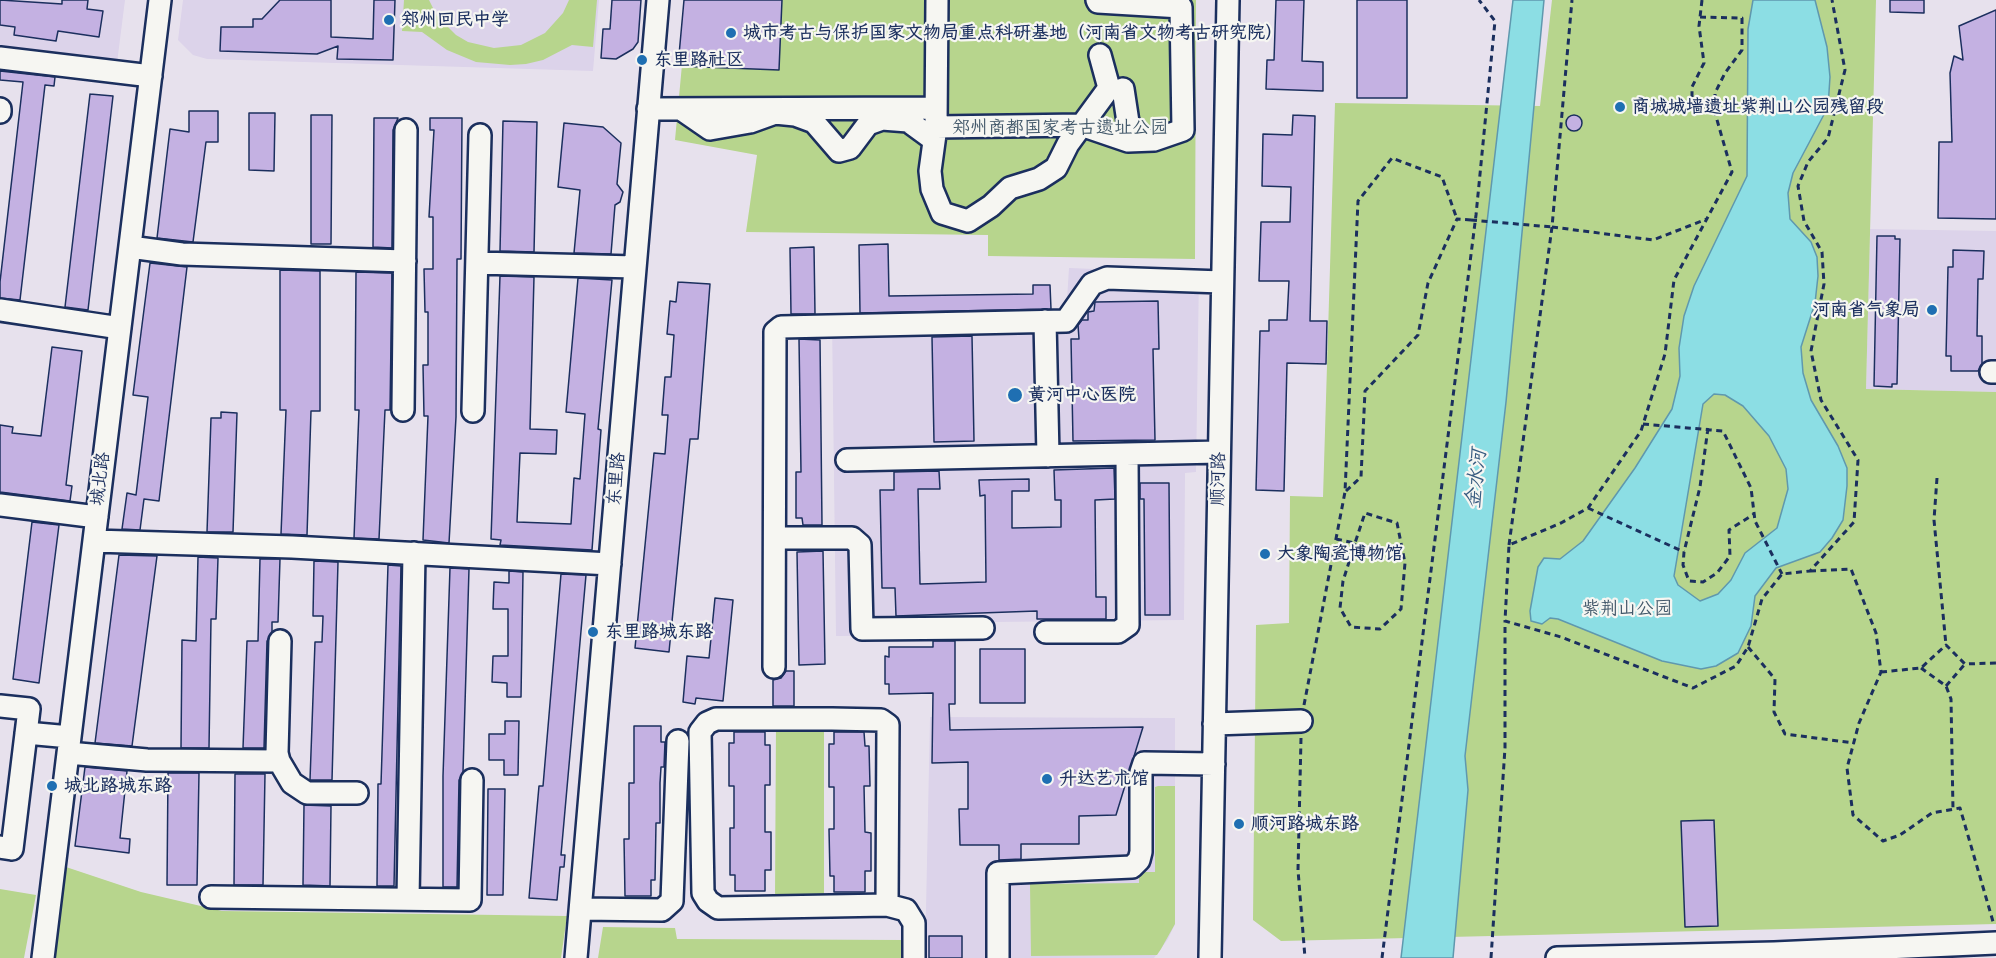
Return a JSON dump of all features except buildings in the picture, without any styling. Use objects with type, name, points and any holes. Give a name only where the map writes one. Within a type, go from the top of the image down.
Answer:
[{"type":"street","name":"城北路","points":[[43,958],[160,0]]},
{"type":"street","name":"东里路","points":[[576,958],[657,0]]},
{"type":"street","points":[[937,0],[935,125],[930,171],[932,189],[942,213],[968,220],[991,206],[1010,188],[1039,179],[1056,168],[1081,125],[1122,89]]},
{"type":"street","points":[[648,109],[681,109],[935,125],[1081,125],[1128,141],[1154,140],[1183,130],[1180,6],[1098,2],[1097,0]]},
{"type":"street","name":"顺河路","points":[[1210,958],[1228,0]]},
{"type":"street","points":[[1100,55],[1122,89],[1128,122],[1140,140]]},
{"type":"street","points":[[0,58],[151,76]]},
{"type":"street","points":[[681,109],[710,129],[750,122],[775,113],[795,115],[814,122],[839,151],[850,148],[868,124],[882,119],[935,125]]},
{"type":"street","points":[[402,410],[406,130]]},
{"type":"street","points":[[473,411],[480,135]]},
{"type":"street","points":[[130,248],[182,254],[405,261]]},
{"type":"street","points":[[477,263],[635,267]]},
{"type":"street","points":[[774,667],[775,332],[781,327],[1066,321],[1092,284],[1107,278],[1222,282]]},
{"type":"street","points":[[0,310],[120,328]]},
{"type":"street","points":[[1045,321],[1048,456]]},
{"type":"street","points":[[847,460],[1219,452]]},
{"type":"street","points":[[1046,632],[1118,632],[1128,625],[1127,454]]},
{"type":"street","points":[[0,505],[97,516]]},
{"type":"street","points":[[775,538],[852,538],[860,545],[862,629],[983,628]]},
{"type":"street","points":[[94,541],[414,553],[610,564]]},
{"type":"street","points":[[408,899],[414,553]]},
{"type":"street","points":[[280,641],[277,753],[279,761],[292,783],[307,793],[357,793]]},
{"type":"street","points":[[0,706],[29,710],[12,849],[0,847]]},
{"type":"street","points":[[887,905],[888,725],[881,720],[832,719],[716,719],[707,723],[700,732],[703,893],[708,901],[718,908],[887,905],[906,910],[912,915],[914,923],[914,958]]},
{"type":"street","points":[[1214,724],[1301,721]]},
{"type":"street","points":[[26,733],[69,745],[147,760],[279,761]]},
{"type":"street","points":[[581,909],[662,910],[672,902],[678,741]]},
{"type":"street","points":[[998,958],[998,873],[1132,867],[1139,860],[1141,852],[1141,772],[1144,764],[1214,764]]},
{"type":"street","points":[[211,897],[470,900],[472,780]]},
{"type":"street","points":[[1557,958],[1989,948]]},
{"type":"path","points":[[1382,958],[1478,192],[1495,21],[1479,0]]},
{"type":"path","points":[[1491,958],[1505,748],[1505,621],[1509,545],[1552,227],[1572,0]]},
{"type":"path","points":[[1702,0],[1700,17],[1704,63],[1692,87],[1692,99],[1715,113]]},
{"type":"path","points":[[1810,571],[1854,522],[1858,460],[1821,400],[1811,351],[1824,284],[1822,252],[1804,221],[1798,186],[1808,162],[1828,138],[1845,70],[1832,0]]},
{"type":"path","points":[[1509,545],[1561,523],[1588,508],[1641,431],[1665,354],[1674,280],[1732,172],[1715,113],[1715,93],[1725,73],[1742,50],[1742,18],[1700,17]]},
{"type":"path","points":[[1392,158],[1442,177],[1457,219],[1428,284],[1418,335],[1365,391],[1361,477],[1345,492],[1358,201],[1392,158]]},
{"type":"path","points":[[1457,219],[1552,227],[1653,240],[1708,218]]},
{"type":"path","points":[[1643,424],[1723,431],[1751,488],[1755,521],[1782,574]]},
{"type":"path","points":[[1706,428],[1700,487],[1684,552],[1683,565],[1689,580],[1703,582],[1717,573],[1730,556],[1729,530],[1754,514]]},
{"type":"path","points":[[1937,478],[1934,520],[1947,645],[1965,664]]},
{"type":"path","points":[[1588,508],[1684,552]]},
{"type":"path","points":[[1365,513],[1397,523],[1405,563],[1401,609],[1380,629],[1351,627],[1340,608],[1343,581],[1355,543],[1365,513]]},
{"type":"path","points":[[1336,539],[1355,543]]},
{"type":"path","points":[[1505,621],[1561,637],[1694,688],[1736,666],[1748,647],[1762,599],[1782,574],[1851,569],[1876,633],[1881,672],[1859,723],[1847,768],[1853,815],[1883,841],[1900,835],[1932,813],[1960,808],[1996,930]]},
{"type":"path","points":[[1881,672],[1921,668],[1947,645]]},
{"type":"path","points":[[1748,647],[1775,679],[1774,712],[1785,734],[1854,743]]},
{"type":"path","points":[[1946,686],[1965,664],[1996,663]]},
{"type":"path","points":[[1921,668],[1946,686],[1951,699],[1953,810]]},
{"type":"shaded area","points":[[0,0],[125,0],[117,63],[0,48]]},
{"type":"shaded area","name":"郑州回民中学","points":[[183,0],[599,0],[593,71],[207,59],[193,55],[178,40]]},
{"type":"shaded area","name":"河南省气象局","points":[[1870,229],[1996,231],[1996,392],[1866,389]]},
{"type":"shaded area","name":"黄河中心医院","points":[[1069,268],[1199,273],[1196,472],[1185,473],[1184,620],[993,622],[992,635],[836,636],[832,319],[1066,316]]},
{"type":"shaded area","points":[[930,717],[1175,718],[1175,924],[1168,939],[1154,958],[925,958]]},
{"type":"green space","points":[[404,0],[429,0],[437,16],[456,35],[468,42],[494,48],[521,45],[545,33],[563,13],[569,0],[597,0],[593,47],[572,45],[543,60],[526,64],[476,62],[447,50],[422,32],[402,31]]},
{"type":"green space","name":"郑州商都国家考古遗址公园","points":[[688,0],[1196,0],[1195,259],[988,256],[988,235],[746,232],[757,155],[675,140]]},
{"type":"green space","name":"紫荆山公园","points":[[1552,0],[1876,0],[1866,389],[1996,392],[1996,924],[1281,941],[1253,920],[1256,625],[1289,623],[1290,496],[1323,497],[1335,103],[1540,106]]},
{"type":"green space","points":[[776,723],[824,723],[824,897],[775,897]]},
{"type":"green space","points":[[1175,786],[1175,924],[1157,955],[1031,956],[1030,884],[1139,883],[1139,876],[1143,872],[1155,872],[1155,787]]},
{"type":"green space","points":[[66,867],[141,892],[222,911],[567,916],[561,958],[54,958]]},
{"type":"green space","points":[[0,889],[36,895],[24,958],[0,958]]},
{"type":"green space","points":[[603,927],[675,928],[677,939],[905,940],[904,958],[598,958]]},
{"type":"water","name":"金水河","points":[[1513,0],[1544,0],[1506,402],[1465,756],[1468,790],[1453,958],[1401,958]]},
{"type":"water","points":[[1753,0],[1815,0],[1827,47],[1830,77],[1828,107],[1793,173],[1788,193],[1790,219],[1811,242],[1817,257],[1818,276],[1815,303],[1801,347],[1803,373],[1811,400],[1838,446],[1847,468],[1847,486],[1843,520],[1832,538],[1820,552],[1776,568],[1755,596],[1751,626],[1738,653],[1716,666],[1701,669],[1662,661],[1558,619],[1550,618],[1542,624],[1531,621],[1530,611],[1538,567],[1544,558],[1560,559],[1583,541],[1635,468],[1672,409],[1680,376],[1679,348],[1684,316],[1694,286],[1747,176],[1748,29]],"holes":[[[1714,394],[1725,395],[1743,406],[1769,436],[1786,469],[1788,489],[1777,528],[1745,553],[1731,580],[1718,594],[1700,601],[1678,585],[1674,576],[1703,404]]]},
{"type":"place","name":"郑州回民中学","points":[[389,20]]},
{"type":"place","name":"城市考古与保护国家文物局重点科研基地（河南省文物考古研究院）","points":[[731,33]]},
{"type":"place","name":"东里路社区","points":[[642,60]]},
{"type":"place","name":"商城城墙遗址紫荆山公园残留段","points":[[1620,107]]},
{"type":"place","name":"河南省气象局","points":[[1932,310]]},
{"type":"place","name":"黄河中心医院","points":[[1015,395]]},
{"type":"place","name":"大象陶瓷博物馆","points":[[1265,554]]},
{"type":"place","name":"东里路城东路","points":[[593,632]]},
{"type":"place","name":"升达艺术馆","points":[[1047,779]]},
{"type":"place","name":"城北路城东路","points":[[52,786]]},
{"type":"place","name":"顺河路城东路","points":[[1239,824]]}]
